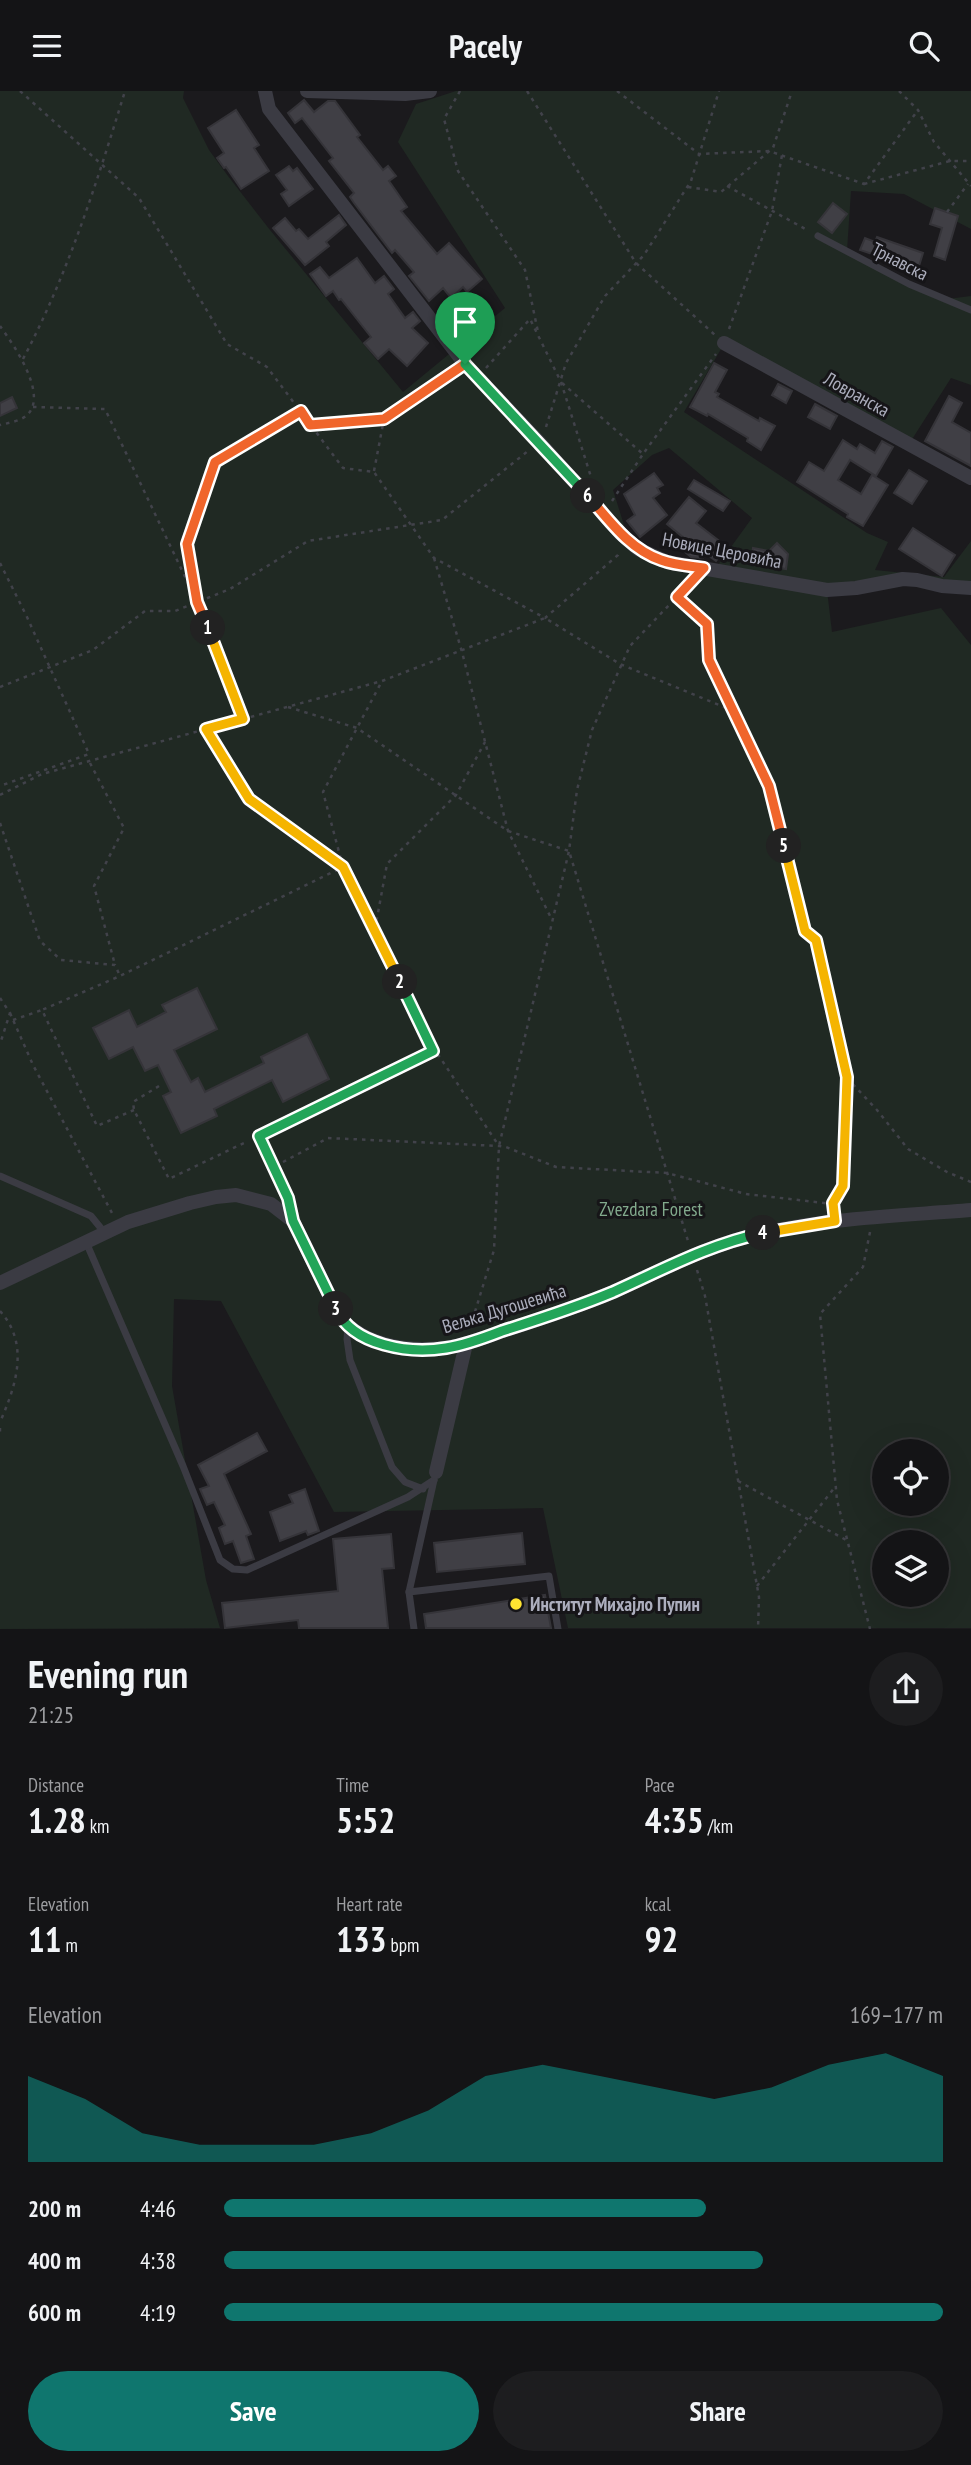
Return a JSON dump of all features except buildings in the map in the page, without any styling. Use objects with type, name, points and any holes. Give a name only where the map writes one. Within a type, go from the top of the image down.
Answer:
[{"type":"street","name":"Новице Церовића","points":[[265,91],[270,110],[465,364],[621,534],[638,549],[659,559],[827,590],[856,588],[903,579],[971,588]]},
{"type":"street","points":[[307,91],[405,94],[430,91]]},
{"type":"street","name":"Ловранска","points":[[724,343],[971,478]]},
{"type":"street","points":[[0,1283],[120,1226],[190,1203],[236,1195],[271,1204],[293,1221],[340,1317],[348,1327]]},
{"type":"street","name":"Вељка Дугошевића","points":[[348,1327],[362,1336],[403,1347],[427,1350],[466,1344],[580,1305],[693,1256],[748,1236],[835,1221],[971,1210]]},
{"type":"street","points":[[435,1476],[466,1344]]},
{"type":"lane","name":"Трнавска","points":[[818,236],[909,285],[971,310]]},
{"type":"lane","points":[[259,1136],[288,1198],[293,1221]]},
{"type":"lane","points":[[0,1176],[91,1216],[104,1232]]},
{"type":"lane","points":[[86,1241],[183,1465],[220,1560],[233,1569],[247,1570],[422,1489],[435,1476]]},
{"type":"lane","points":[[348,1327],[350,1360],[392,1467],[405,1482],[422,1489]]},
{"type":"lane","points":[[414,1629],[409,1592],[435,1476]]},
{"type":"lane","points":[[409,1592],[549,1576],[558,1629]]},
{"type":"path","points":[[20,91],[139,198],[227,344],[267,367],[343,468],[374,472]]},
{"type":"path","points":[[23,359],[69,259],[125,91]]},
{"type":"path","points":[[460,91],[444,119],[458,171],[525,270],[540,339]]},
{"type":"path","points":[[527,91],[636,263],[724,343]]},
{"type":"path","points":[[617,91],[699,154],[769,151],[864,184],[950,160],[971,161]]},
{"type":"path","points":[[0,687],[93,650],[145,611],[175,611],[230,589],[308,541],[442,520],[539,442],[552,414],[566,363],[605,296],[644,255],[687,187],[719,91]]},
{"type":"path","points":[[687,187],[721,192],[773,148],[792,91]]},
{"type":"path","points":[[899,91],[918,110],[934,142],[970,185],[947,212]]},
{"type":"path","points":[[864,184],[918,110]]},
{"type":"path","points":[[603,513],[724,343],[772,211],[782,155]]},
{"type":"path","points":[[727,186],[818,236]]},
{"type":"path","points":[[478,377],[530,319],[561,382],[595,487]]},
{"type":"path","points":[[0,325],[23,359],[34,394],[33,407],[25,417],[0,425]]},
{"type":"path","points":[[310,425],[384,419],[465,364]]},
{"type":"path","points":[[561,382],[643,454]]},
{"type":"path","points":[[33,407],[105,409],[197,602],[243,719]]},
{"type":"path","points":[[197,602],[187,544],[215,462],[301,411]]},
{"type":"path","points":[[384,419],[374,472],[434,558],[462,652],[508,831],[552,920]]},
{"type":"path","points":[[0,795],[42,774],[382,681],[545,618],[618,555],[621,534]]},
{"type":"path","points":[[434,558],[545,618],[620,664],[735,711]]},
{"type":"path","points":[[0,563],[89,754],[0,786]]},
{"type":"path","points":[[466,1344],[494,1250],[499,1146],[569,851],[578,790],[592,730],[630,646],[704,568]]},
{"type":"path","points":[[677,597],[707,624],[709,660],[769,786],[805,931],[816,940],[847,1077],[843,1186],[833,1203],[835,1221]]},
{"type":"path","points":[[159,1086],[133,1102],[134,1111],[169,1179],[433,1051],[343,867],[323,792],[382,681]]},
{"type":"path","points":[[288,707],[357,729],[508,831],[569,851]]},
{"type":"path","points":[[206,729],[249,799],[343,867]]},
{"type":"path","points":[[375,931],[387,864],[456,795],[485,742]]},
{"type":"path","points":[[89,762],[124,828],[94,886],[120,976]]},
{"type":"path","points":[[0,823],[40,941],[61,960],[115,965]]},
{"type":"path","points":[[569,851],[705,1296],[757,1586],[758,1629]]},
{"type":"path","points":[[13,1020],[120,976],[343,867]]},
{"type":"path","points":[[0,998],[120,1226]]},
{"type":"path","points":[[41,1010],[97,1126],[134,1111]]},
{"type":"path","points":[[0,1044],[10,1013]]},
{"type":"path","points":[[427,1038],[499,1146]]},
{"type":"path","points":[[847,1077],[908,1149],[947,1172],[971,1182]]},
{"type":"path","points":[[274,1167],[328,1138],[499,1146],[556,1167],[667,1173],[746,1194],[833,1203]]},
{"type":"path","points":[[870,1629],[837,1500],[820,1314],[863,1267],[872,1218]]},
{"type":"path","points":[[0,1311],[16,1343],[18,1363],[18,1376],[0,1422]]},
{"type":"path","points":[[738,1481],[848,1541]]},
{"type":"path","points":[[757,1586],[836,1485]]},
{"type":"green space","name":"Zvezdara Forest","points":[[0,91],[184,91],[183,98],[209,150],[270,230],[403,392],[505,308],[398,142],[416,104],[456,91],[971,91],[971,229],[904,194],[851,191],[847,251],[939,300],[971,296],[971,385],[951,378],[909,444],[724,344],[684,412],[867,533],[888,542],[875,570],[944,577],[971,541],[971,586],[907,579],[827,590],[832,632],[941,608],[971,645],[971,1628],[568,1628],[543,1508],[334,1512],[221,1301],[174,1299],[172,1386],[206,1580],[220,1628],[0,1629]],"holes":[[[669,448],[752,518],[715,569],[638,549],[629,541],[613,490],[652,455]]]},
{"type":"place","name":"Институт Михајло Пупин","points":[[516,1604]]},
{"type":"route","points":[[465,364],[621,534],[638,549],[662,561],[704,568],[677,597],[707,624],[709,660],[769,786],[805,931],[816,940],[847,1077],[843,1186],[833,1203],[835,1221],[748,1236],[653,1271],[615,1291],[530,1323],[466,1344],[427,1350],[380,1343],[348,1327],[340,1317],[293,1221],[288,1198],[259,1136],[433,1051],[343,867],[249,799],[206,729],[243,719],[197,602],[187,544],[215,462],[301,411],[310,425],[384,419],[465,364]]}]
